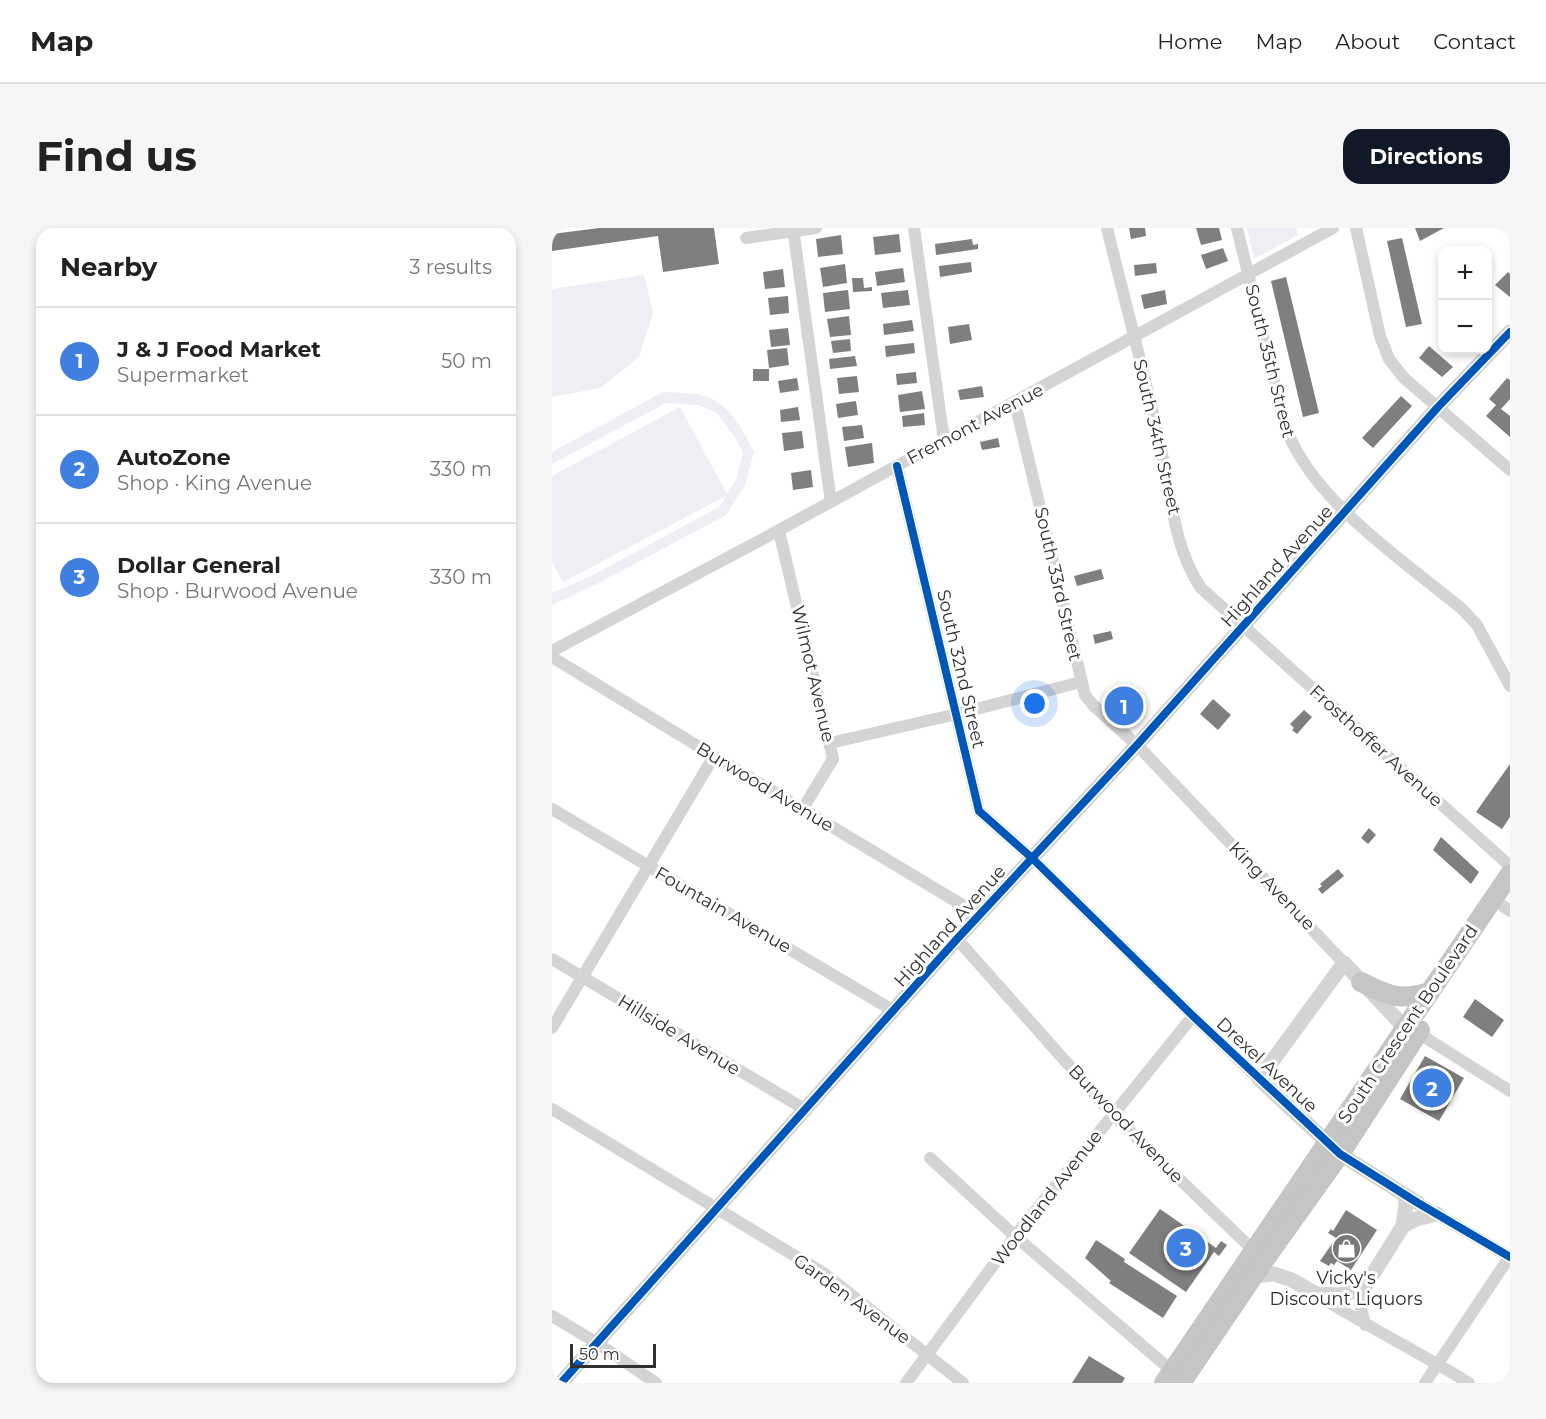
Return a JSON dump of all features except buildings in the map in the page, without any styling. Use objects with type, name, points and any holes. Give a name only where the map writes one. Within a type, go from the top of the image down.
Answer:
[{"type":"highway","name":"South Crescent Boulevard","points":[[1412,1030],[1430,992],[1510,874]]},
{"type":"highway","name":"South Crescent Boulevard","points":[[1178,1380],[1253,1276],[1412,1030],[1508,904]]},
{"type":"highway","points":[[1361,982],[1389,996],[1408,998],[1430,992]]},
{"type":"highway","name":"South Crescent Boulevard","points":[[1178,1380],[1254,1251],[1334,1148]]},
{"type":"street","points":[[746,238],[816,228]]},
{"type":"street","points":[[914,228],[944,440]]},
{"type":"street","name":"South 34th Street","points":[[1107,228],[1161,447],[1184,556],[1192,575],[1201,588],[1242,626]]},
{"type":"street","name":"South 35th Street","points":[[1237,228],[1285,426],[1292,446],[1303,464],[1345,513],[1461,608],[1477,625],[1510,686]]},
{"type":"street","name":"Fremont Avenue","points":[[552,651],[779,531],[1333,228]]},
{"type":"street","points":[[1356,228],[1380,336],[1389,359],[1404,378],[1510,470]]},
{"type":"street","points":[[794,230],[831,502]]},
{"type":"street","name":"Highland Avenue","points":[[561,1383],[957,939],[1137,745],[1438,407],[1510,333]]},
{"type":"street","name":"South 33rd Street","points":[[1015,403],[1085,695],[1137,745]]},
{"type":"street","name":"South 32nd Street","points":[[897,466],[979,811],[1032,858]]},
{"type":"street","name":"Wilmot Avenue","points":[[779,531],[832,759],[802,810]]},
{"type":"street","name":"Frosthoffer Avenue","points":[[1242,626],[1510,866]]},
{"type":"street","name":"Burwood Avenue","points":[[552,657],[979,915]]},
{"type":"street","points":[[830,743],[957,714],[1081,682]]},
{"type":"street","name":"King Avenue","points":[[1137,745],[1361,982],[1412,1030],[1510,1090]]},
{"type":"street","points":[[552,1028],[714,756]]},
{"type":"street","name":"Fountain Avenue","points":[[552,809],[894,1011]]},
{"type":"street","name":"Drexel Avenue","points":[[1032,858],[1193,1016],[1334,1148],[1412,1199],[1510,1256]]},
{"type":"street","name":"Burwood Avenue","points":[[957,939],[1113,1115],[1254,1251]]},
{"type":"street","name":"Hillside Avenue","points":[[552,959],[806,1110]]},
{"type":"street","points":[[1260,1079],[1344,963]]},
{"type":"street","name":"Woodland Avenue","points":[[906,1383],[1015,1236],[1193,1016]]},
{"type":"street","name":"Garden Avenue","points":[[552,1109],[825,1274],[963,1383]]},
{"type":"street","points":[[930,1158],[1178,1380]]},
{"type":"street","points":[[1365,1325],[1360,1303],[1364,1288],[1403,1226],[1406,1205],[1412,1199]]},
{"type":"street","points":[[1403,1226],[1416,1219],[1437,1214]]},
{"type":"street","points":[[1425,1383],[1510,1256]]},
{"type":"street","points":[[1253,1276],[1274,1274],[1292,1280],[1365,1325],[1469,1383]]},
{"type":"street","points":[[1316,1294],[1341,1296],[1364,1288]]},
{"type":"street","points":[[552,1316],[656,1383]]},
{"type":"shaded area","points":[[1247,228],[1296,228],[1298,235],[1254,259]]},
{"type":"shaded area","points":[[644,275],[653,313],[639,357],[600,388],[552,397],[552,289]]},
{"type":"shaded area","points":[[663,392],[701,395],[727,410],[754,452],[745,485],[726,515],[597,584],[552,605],[552,593],[593,575],[719,507],[726,496],[563,582],[552,562],[552,476],[680,407],[727,494],[736,480],[743,453],[717,413],[698,405],[666,403],[552,464],[552,452]]},
{"type":"cycle path","points":[[561,1383],[957,939],[1137,745],[1438,407],[1510,332]]},
{"type":"cycle path","points":[[897,466],[979,811],[1032,858],[1193,1016],[1340,1154],[1510,1257]]},
{"type":"place","name":"J & J Food Market","points":[[1124,706]]},
{"type":"place","name":"AutoZone","points":[[1432,1088]]},
{"type":"place","name":"Dollar General","points":[[1186,1248]]},
{"type":"place","name":"Vicky's Discount Liquors","points":[[1346,1249]]}]
